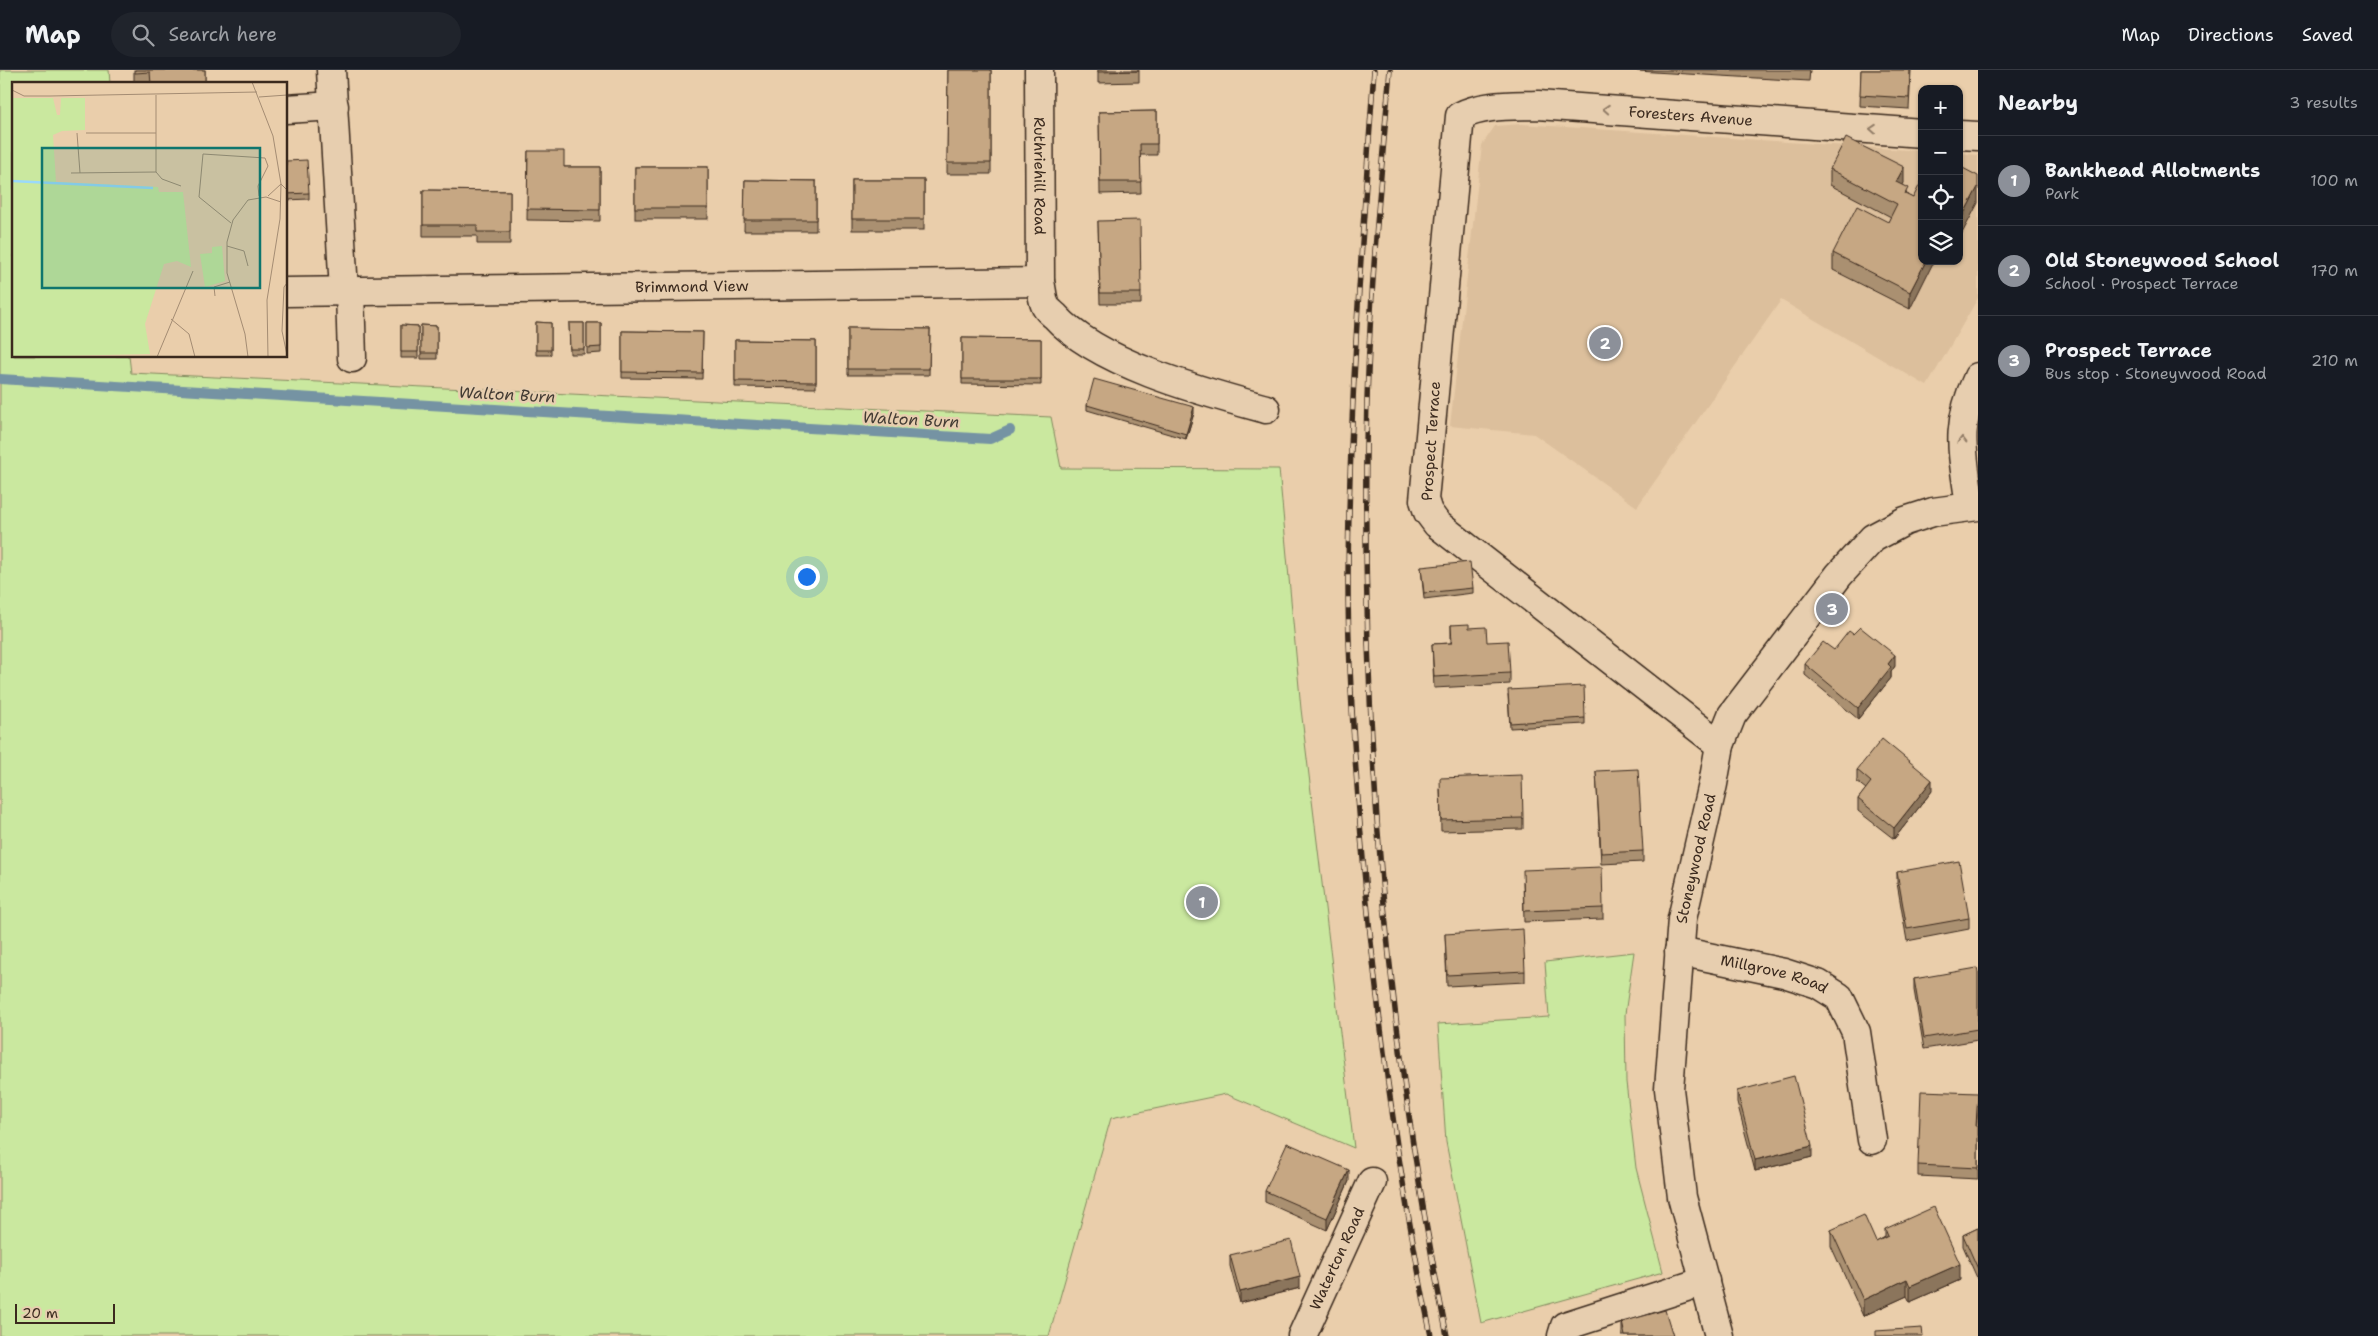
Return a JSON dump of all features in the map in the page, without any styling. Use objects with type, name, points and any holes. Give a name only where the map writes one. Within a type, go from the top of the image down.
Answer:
[{"type":"street","points":[[331,70],[352,358]]},
{"type":"street","name":"Ruthriehill Road","points":[[1040,70],[1040,282],[1045,305],[1064,326],[1091,346],[1118,359],[1210,394],[1266,409]]},
{"type":"street","name":"Foresters Avenue","points":[[1460,116],[1474,110],[1492,107],[1538,105],[1918,133]]},
{"type":"street","points":[[288,109],[334,106]]},
{"type":"street","name":"Prospect Terrace","points":[[1460,116],[1424,500],[1428,512],[1438,524],[1720,746]]},
{"type":"street","points":[[1963,134],[1978,136]]},
{"type":"street","name":"Brimmond View","points":[[288,292],[1040,282]]},
{"type":"street","points":[[1974,506],[1962,455],[1962,434],[1964,412],[1978,377]]},
{"type":"street","name":"Stoneywood Road","points":[[1719,1336],[1705,1281],[1693,1245],[1682,1197],[1669,1089],[1682,919],[1720,746],[1732,716],[1839,575],[1873,538],[1905,521],[1933,512],[1974,506]]},
{"type":"street","name":"Millgrove Road","points":[[1679,951],[1784,973],[1818,984],[1839,997],[1856,1032],[1872,1140]]},
{"type":"street","name":"Waterton Road","points":[[1302,1336],[1372,1182]]},
{"type":"street","points":[[1562,1336],[1565,1326],[1705,1281]]},
{"type":"shaded area","points":[[1521,124],[1918,151],[1918,265],[1963,265],[1963,153],[1978,155],[1978,298],[1927,386],[1781,300],[1637,507],[1534,434],[1450,426],[1482,145],[1495,126]]},
{"type":"green space","points":[[0,70],[109,70],[110,82],[12,82],[12,358],[129,358],[131,373],[1051,417],[1061,468],[1279,469],[1301,709],[1354,1148],[1226,1094],[1111,1118],[1049,1336],[0,1336]]},
{"type":"green space","points":[[1634,952],[1625,1014],[1626,1082],[1636,1168],[1663,1272],[1481,1323],[1446,1142],[1438,1024],[1549,1017],[1545,962]]},
{"type":"building","points":[[135,70],[205,70],[205,82],[151,82],[150,72],[135,73]]},
{"type":"building","points":[[948,70],[991,70],[991,163],[947,163]]},
{"type":"building","points":[[1098,70],[1139,70],[1139,71],[1098,72]]},
{"type":"building","points":[[1861,70],[1910,70],[1909,98],[1860,95]]},
{"type":"building","points":[[1157,111],[1157,144],[1140,144],[1141,182],[1100,182],[1099,112]]},
{"type":"building","points":[[1846,138],[1904,167],[1896,182],[1908,188],[1905,194],[1913,198],[1918,188],[1918,265],[1924,265],[1910,292],[1833,253],[1857,206],[1888,222],[1897,204],[1830,169]]},
{"type":"building","points":[[528,151],[564,151],[564,167],[600,167],[600,210],[527,209]]},
{"type":"building","points":[[307,160],[309,193],[288,194],[288,161]]},
{"type":"building","points":[[635,167],[708,167],[708,208],[635,208]]},
{"type":"building","points":[[1963,168],[1978,176],[1978,187],[1963,215]]},
{"type":"building","points":[[745,180],[816,181],[816,220],[744,220]]},
{"type":"building","points":[[852,180],[924,180],[924,219],[852,219]]},
{"type":"building","points":[[423,190],[510,191],[510,232],[477,232],[477,225],[423,225]]},
{"type":"building","points":[[1140,220],[1141,293],[1100,293],[1098,221]]},
{"type":"building","points":[[536,322],[551,323],[551,350],[536,350]]},
{"type":"building","points":[[569,323],[584,323],[584,349],[570,349]]},
{"type":"building","points":[[587,323],[601,323],[601,347],[587,348]]},
{"type":"building","points":[[401,325],[418,326],[418,352],[401,352]]},
{"type":"building","points":[[421,325],[437,326],[437,353],[421,353]]},
{"type":"building","points":[[848,328],[930,329],[929,369],[848,369]]},
{"type":"building","points":[[622,331],[703,332],[702,373],[622,372]]},
{"type":"building","points":[[962,338],[1041,339],[1041,379],[962,379]]},
{"type":"building","points":[[735,340],[816,341],[816,382],[735,381]]},
{"type":"building","points":[[1094,379],[1194,407],[1186,434],[1087,405]]},
{"type":"building","points":[[1470,562],[1473,588],[1424,593],[1421,567]]},
{"type":"building","points":[[1469,624],[1469,628],[1486,627],[1487,642],[1508,641],[1510,673],[1434,677],[1432,644],[1452,643],[1451,625]]},
{"type":"building","points":[[1860,627],[1895,655],[1888,664],[1891,667],[1858,708],[1805,664],[1823,642],[1834,650],[1849,631],[1853,634]]},
{"type":"building","points":[[1584,686],[1585,718],[1510,723],[1508,690]]},
{"type":"building","points":[[1882,739],[1932,780],[1894,828],[1858,799],[1871,782],[1857,770]]},
{"type":"building","points":[[1638,769],[1643,851],[1601,853],[1596,771]]},
{"type":"building","points":[[1522,775],[1523,818],[1441,820],[1440,778]]},
{"type":"building","points":[[1959,861],[1969,918],[1907,929],[1897,872]]},
{"type":"building","points":[[1602,867],[1603,908],[1524,911],[1523,870]]},
{"type":"building","points":[[1523,929],[1525,971],[1447,975],[1445,934]]},
{"type":"building","points":[[1977,968],[1978,1029],[1924,1038],[1914,979]]},
{"type":"building","points":[[1794,1076],[1812,1146],[1755,1160],[1737,1091]]},
{"type":"building","points":[[1921,1091],[1978,1093],[1976,1126],[1978,1126],[1978,1168],[1918,1165]]},
{"type":"building","points":[[1287,1143],[1349,1170],[1327,1218],[1265,1191]]},
{"type":"building","points":[[1934,1207],[1960,1264],[1910,1286],[1907,1279],[1863,1300],[1831,1230],[1864,1215],[1876,1242],[1888,1236],[1885,1229]]},
{"type":"building","points":[[1978,1228],[1978,1269],[1963,1235]]},
{"type":"building","points":[[1291,1240],[1300,1277],[1240,1292],[1230,1255]]},
{"type":"building","points":[[1665,1310],[1673,1336],[1625,1336],[1622,1322]]},
{"type":"building","points":[[1922,1328],[1923,1336],[1876,1336],[1876,1331]]},
{"type":"waterway","name":"Walton Burn","points":[[0,379],[990,439],[1010,430]]},
{"type":"railway","points":[[1374,70],[1357,325],[1351,453],[1348,581],[1350,677],[1361,836],[1380,1025],[1408,1212],[1431,1336]]},
{"type":"railway","points":[[1390,70],[1374,261],[1367,405],[1366,564],[1369,675],[1383,896],[1395,1007],[1426,1227],[1447,1336]]},
{"type":"place","name":"Old Stoneywood School","points":[[1605,343]]},
{"type":"place","name":"Prospect Terrace","points":[[1832,609]]},
{"type":"place","name":"Bankhead Allotments","points":[[1202,902]]}]
